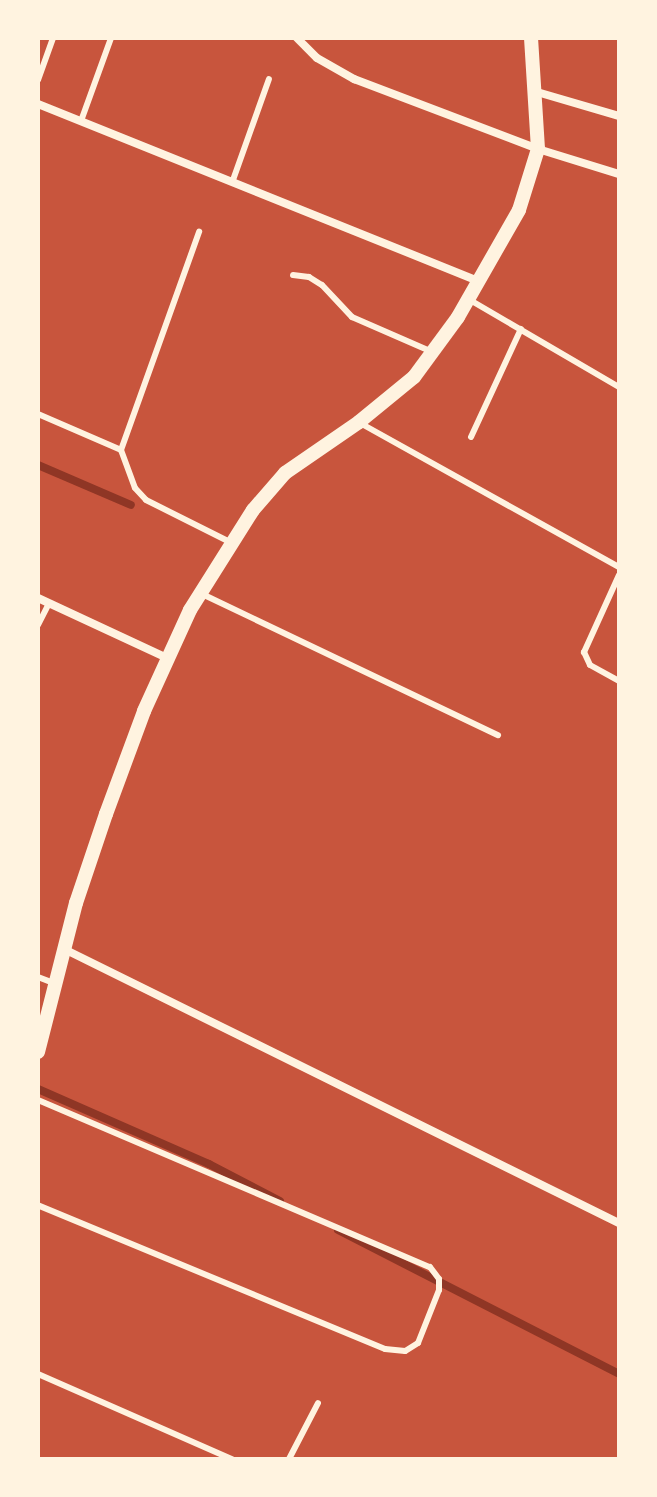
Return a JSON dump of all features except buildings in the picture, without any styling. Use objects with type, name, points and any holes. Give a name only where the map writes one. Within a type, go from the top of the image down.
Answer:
[{"type":"street","points":[[297,38],[317,58],[354,79],[538,149],[619,174]]},
{"type":"street","points":[[38,1052],[63,948],[106,814],[167,658],[201,593],[253,510],[285,473],[359,422],[414,377],[469,299],[519,210],[538,149],[537,92],[531,38]]},
{"type":"street","points":[[537,92],[619,116]]},
{"type":"street","points":[[38,104],[480,281]]},
{"type":"street","points":[[38,598],[167,658]]},
{"type":"street","points":[[63,948],[619,1223]]},
{"type":"lane","points":[[38,80],[53,38]]},
{"type":"lane","points":[[81,121],[111,38]]},
{"type":"lane","points":[[233,180],[269,79]]},
{"type":"lane","points":[[199,232],[121,450],[135,488],[146,500],[232,543]]},
{"type":"lane","points":[[293,275],[309,277],[322,285],[352,317],[432,352]]},
{"type":"lane","points":[[469,299],[619,387]]},
{"type":"lane","points":[[471,437],[521,329]]},
{"type":"lane","points":[[38,414],[121,450]]},
{"type":"lane","points":[[359,422],[619,567]]},
{"type":"lane","points":[[619,575],[584,652],[590,665],[619,681]]},
{"type":"lane","points":[[201,593],[498,735]]},
{"type":"lane","points":[[38,625],[49,603]]},
{"type":"lane","points":[[38,977],[54,983]]},
{"type":"lane","points":[[38,1100],[430,1267],[439,1279],[439,1290],[418,1343],[405,1351],[385,1349],[38,1205]]},
{"type":"lane","points":[[38,1374],[232,1459]]},
{"type":"lane","points":[[289,1459],[318,1403]]},
{"type":"waterway","points":[[38,465],[131,505]]},
{"type":"waterway","points":[[38,1089],[209,1164],[280,1201]]},
{"type":"waterway","points":[[338,1230],[619,1374]]}]
